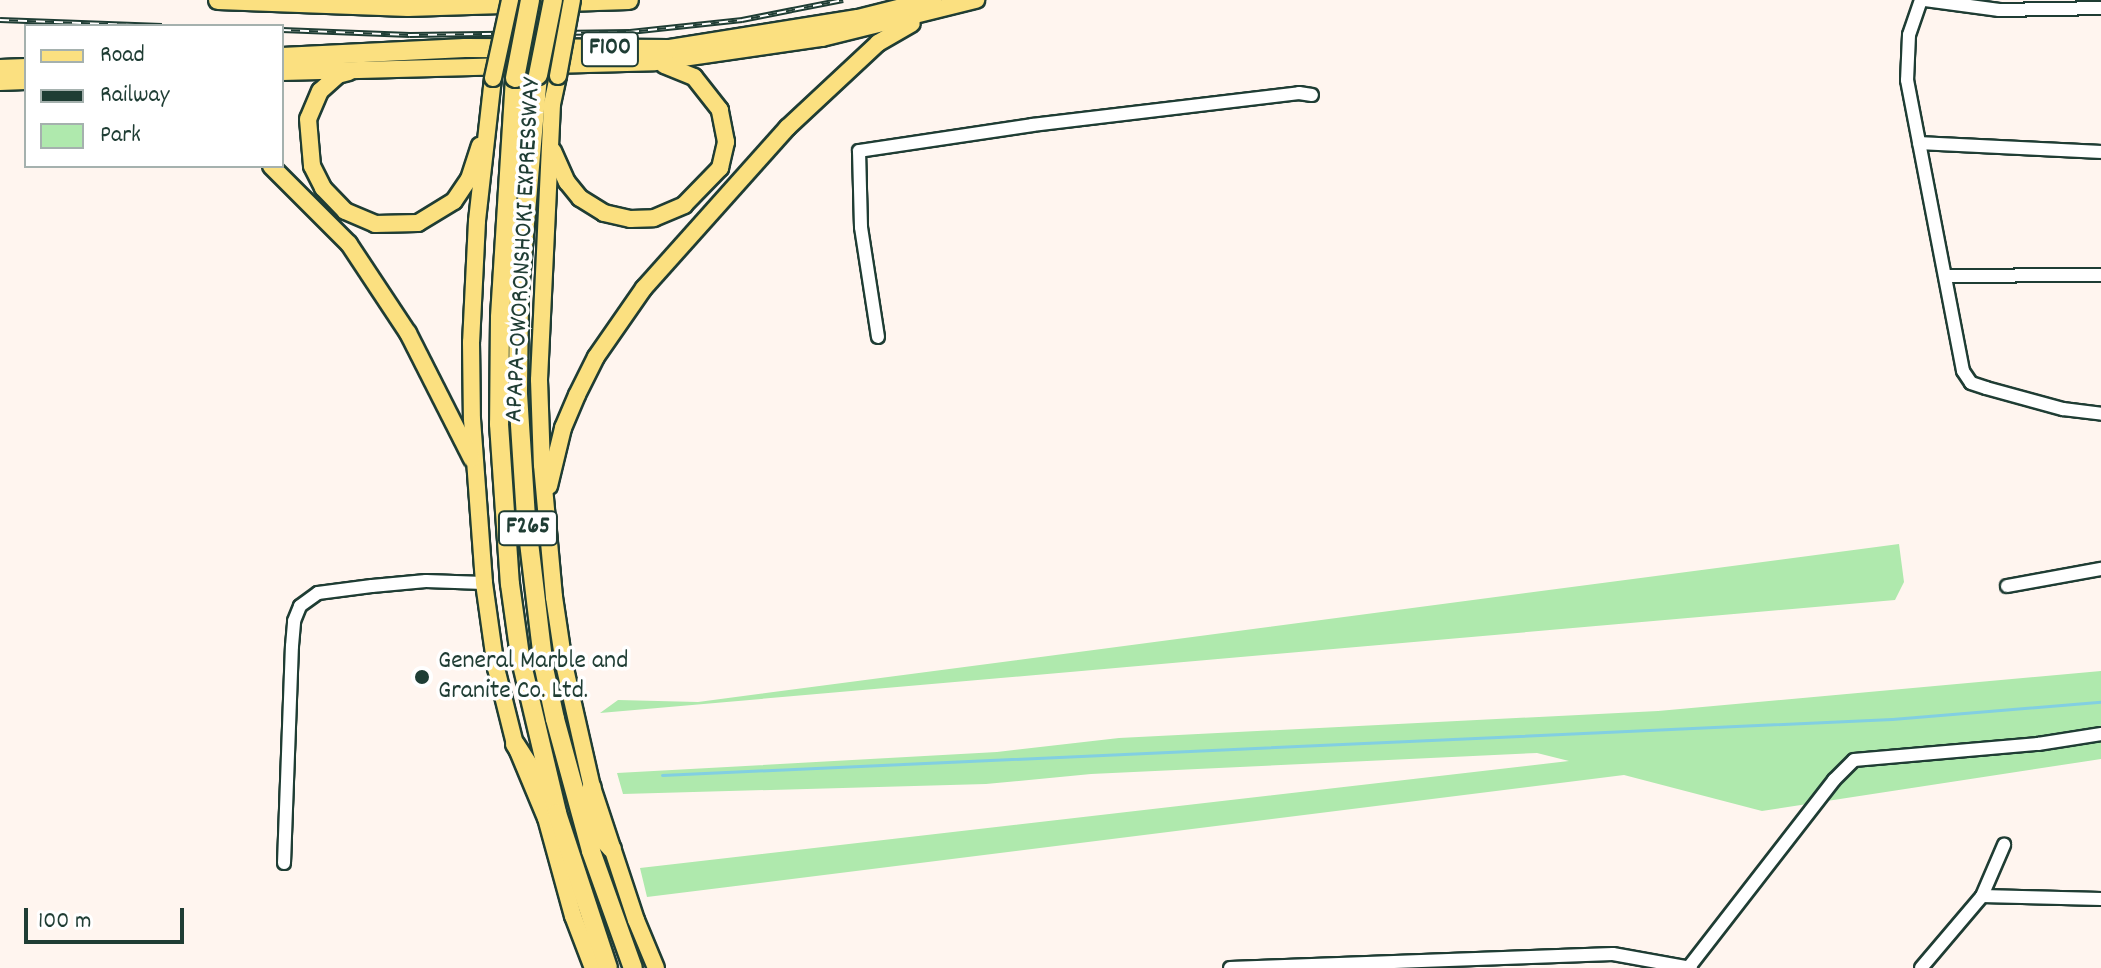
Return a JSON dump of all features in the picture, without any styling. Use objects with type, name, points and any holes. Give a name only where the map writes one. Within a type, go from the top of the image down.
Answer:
[{"type":"highway","name":"F100","points":[[218,0],[408,7],[629,0]]},
{"type":"highway","name":"APAPA-OWORONSHOKI EXPRESSWAY","points":[[530,0],[515,78],[500,318],[499,424],[510,584],[520,656],[554,817],[608,968]]},
{"type":"highway","name":"APAPA-OWORONSHOKI EXPRESSWAY","points":[[553,0],[538,75],[519,293],[518,394],[526,517],[544,668],[582,802]]},
{"type":"highway","name":"F100","points":[[284,57],[465,48],[670,49],[858,19],[933,0]]},
{"type":"highway","points":[[0,69],[24,68]]},
{"type":"highway","points":[[535,772],[539,736]]},
{"type":"highway","points":[[515,744],[535,772],[554,817],[582,802]]},
{"type":"highway","points":[[582,802],[612,849]]},
{"type":"highway","points":[[582,802],[591,851],[633,968]]},
{"type":"main road","name":"APAPA-OWORONSHOKI EXPRESSWAY","points":[[510,0],[493,78],[486,130],[471,342],[484,583],[496,668],[515,744],[554,817],[573,916],[593,968]]},
{"type":"main road","name":"APAPA-OWORONSHOKI EXPRESSWAY","points":[[572,0],[550,141],[539,380],[548,519],[582,802],[612,849],[656,968]]},
{"type":"main road","points":[[284,72],[655,62],[822,38],[976,0]]},
{"type":"main road","points":[[548,519],[549,485],[563,428],[596,357],[644,288],[739,178],[853,66],[891,34],[954,6]]},
{"type":"main road","points":[[550,141],[567,182],[580,198],[604,213],[630,219],[654,218],[684,205],[720,168],[726,142],[720,110],[694,77],[684,70],[655,62]]},
{"type":"main road","points":[[360,70],[338,75],[320,91],[308,119],[312,166],[323,188],[345,211],[375,224],[418,223],[438,213],[454,201],[469,179],[486,130]]},
{"type":"main road","points":[[0,82],[24,81]]},
{"type":"main road","points":[[273,168],[349,244],[408,333],[476,467]]},
{"type":"street","points":[[2101,8],[1999,10],[1923,0],[1909,35],[1906,56],[1919,143],[1963,371],[1971,383],[2063,409],[2101,414]]},
{"type":"street","points":[[878,337],[861,227],[859,151],[1048,123],[1299,93],[1312,95]]},
{"type":"street","points":[[1919,143],[2101,152]]},
{"type":"street","points":[[1945,276],[2101,275]]},
{"type":"street","points":[[2007,586],[2101,569]]},
{"type":"street","points":[[284,863],[292,646],[294,621],[300,606],[318,593],[372,586],[426,581],[484,583]]},
{"type":"street","points":[[1230,968],[1613,954],[1690,968],[1834,780],[1854,760],[2038,744],[2101,734]]},
{"type":"street","points":[[1921,968],[1982,896],[2004,845]]},
{"type":"street","points":[[1982,896],[2101,899]]},
{"type":"green space","points":[[1899,544],[1904,582],[1895,600],[600,713],[618,700],[698,702]]},
{"type":"green space","points":[[2101,671],[2101,759],[1762,811],[1624,775],[647,897],[640,868],[1569,761],[1537,753],[1091,774],[986,784],[623,794],[617,773],[997,752],[1119,738],[1658,711]]},
{"type":"waterway","points":[[662,775],[1892,719],[2101,702]]},
{"type":"railway","points":[[284,30],[410,35],[630,32],[742,20],[843,0]]},
{"type":"railway","points":[[0,20],[108,24]]},
{"type":"place","name":"General Marble and Granite Co. Ltd.","points":[[422,677]]}]
